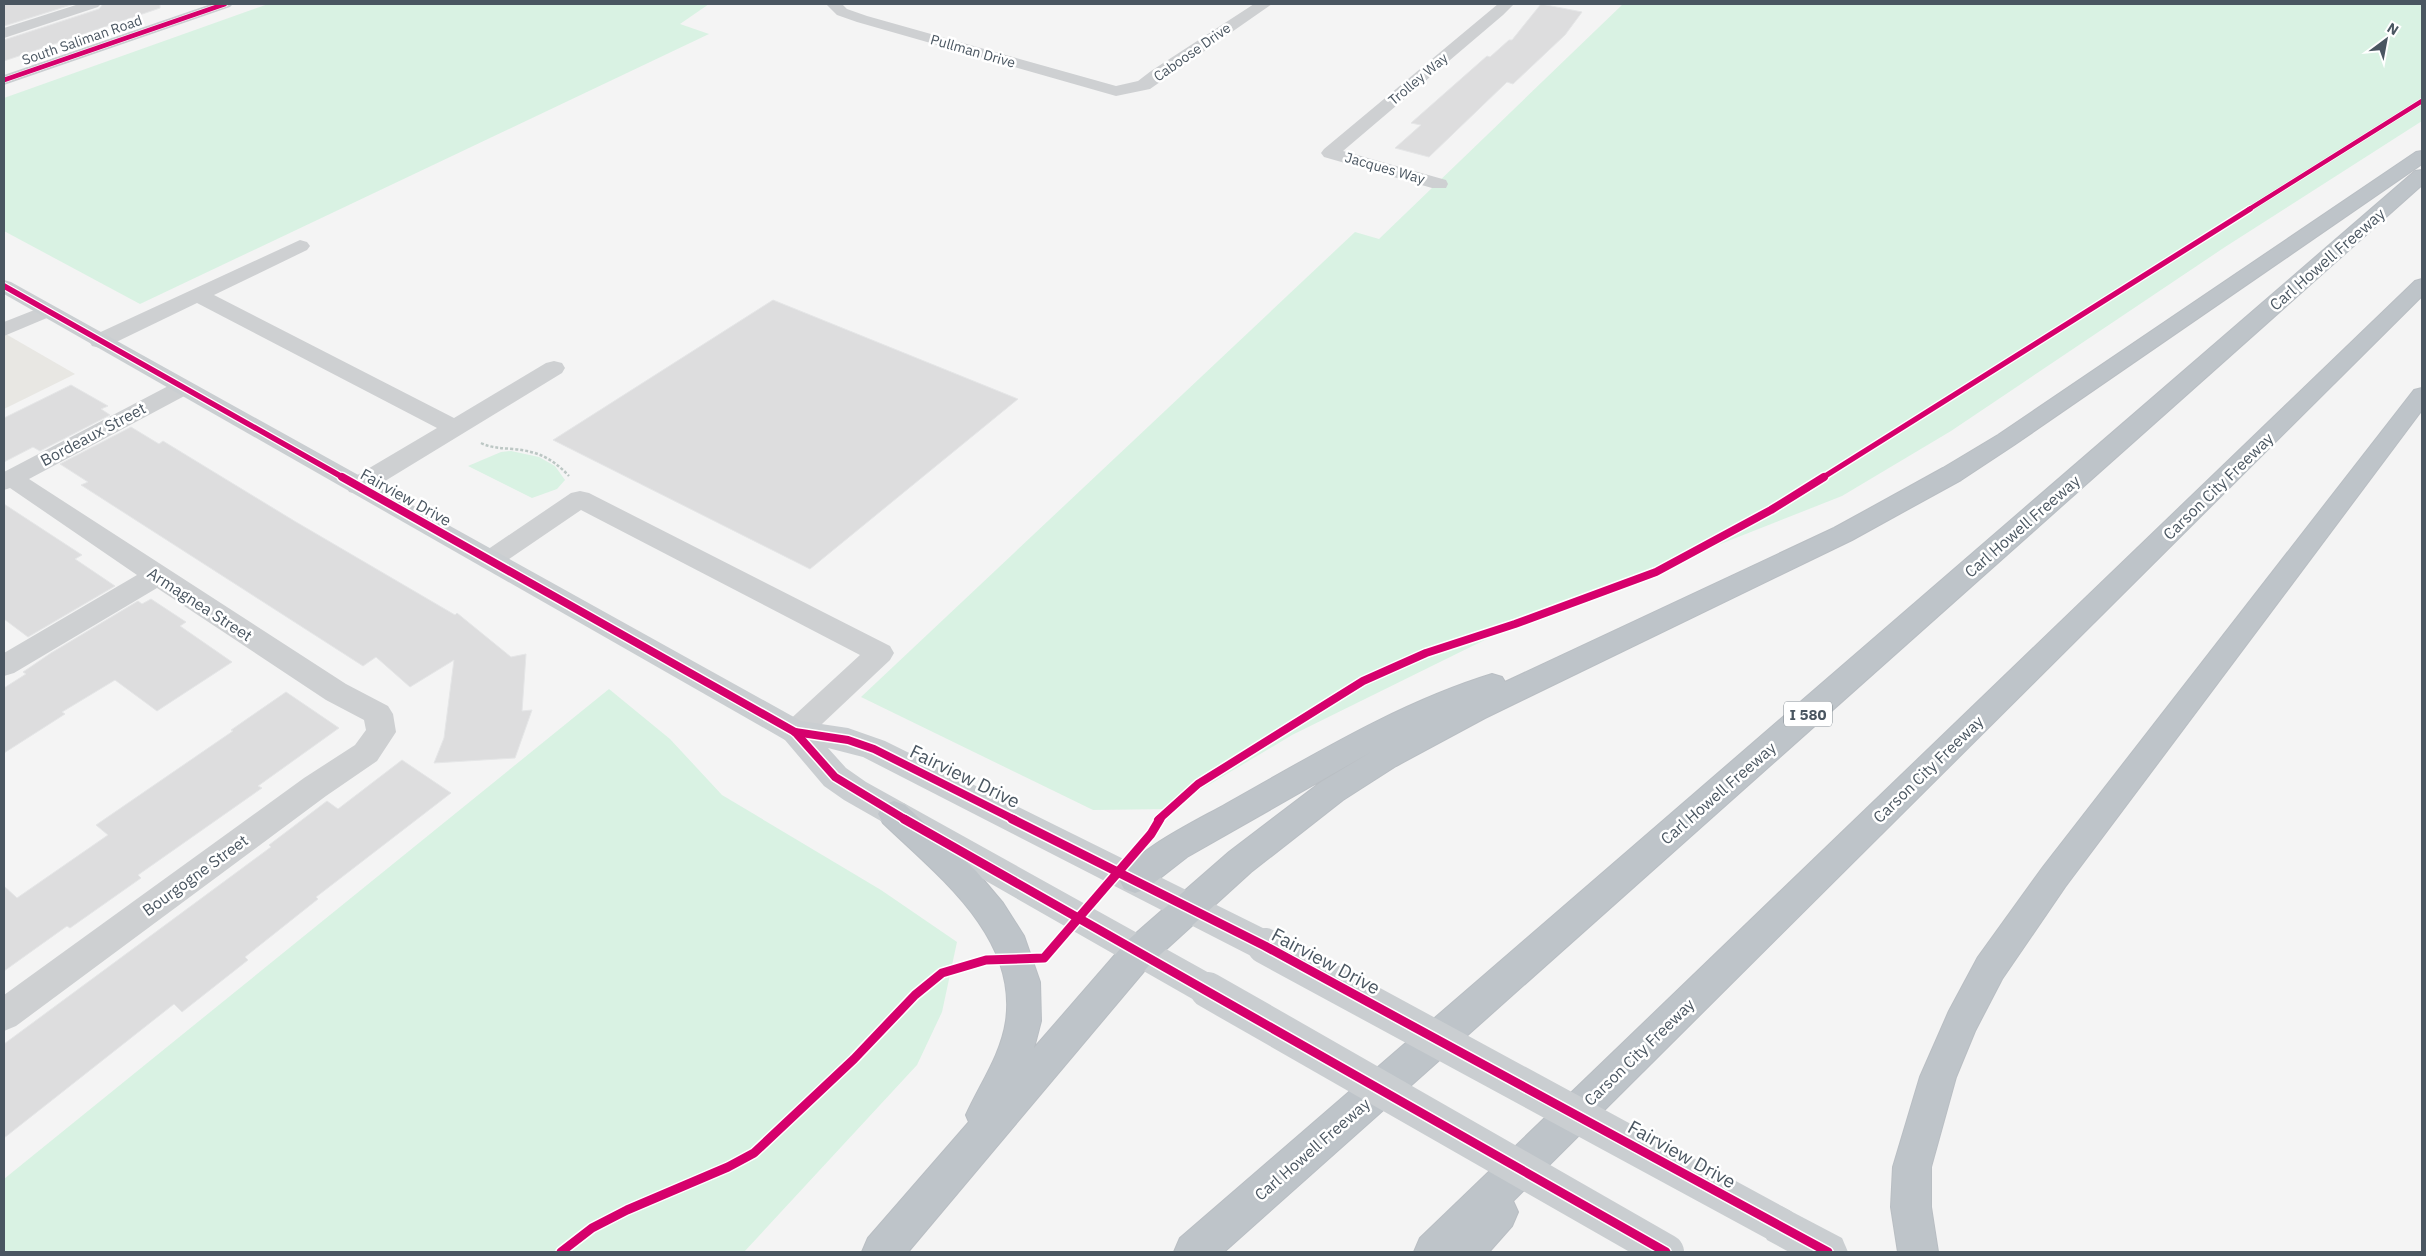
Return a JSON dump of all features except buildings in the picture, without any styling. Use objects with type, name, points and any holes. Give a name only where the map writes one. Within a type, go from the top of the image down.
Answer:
[{"type":"highway","points":[[882,1252],[1139,952],[1188,906],[1301,814],[1349,780],[1421,738],[1561,667],[1810,551],[1952,474],[2006,440],[2265,261],[2422,156]]},
{"type":"highway","name":"Carl Howell Freeway","points":[[1194,1252],[2422,175]]},
{"type":"highway","name":"Carson City Freeway","points":[[1434,1252],[2422,285]]},
{"type":"highway","points":[[1918,1252],[1911,1215],[1912,1167],[1938,1077],[1960,1023],[1990,968],[2054,877],[2422,395]]},
{"type":"highway","points":[[1135,879],[1176,848],[1381,733],[1480,689],[1561,667]]},
{"type":"highway","points":[[894,814],[965,881],[998,919],[1018,959],[1023,990],[1023,1017],[1017,1050],[1010,1070],[990,1107],[933,1194]]},
{"type":"highway","points":[[1463,1252],[1627,1063]]},
{"type":"main road","name":"South Saliman Road","points":[[4,80],[225,4]]},
{"type":"main road","name":"Fairview Drive","points":[[4,286],[795,732],[835,777],[855,791],[1666,1252]]},
{"type":"main road","name":"Fairview Drive","points":[[795,732],[848,740],[874,749],[1135,879],[1265,946],[1828,1252]]},
{"type":"street","points":[[8,29],[93,4]]},
{"type":"street","name":"Pullman Drive","points":[[834,4],[842,12],[862,19],[1116,90]]},
{"type":"street","name":"Caboose Drive","points":[[1116,90],[1144,85],[1157,74],[1264,4]]},
{"type":"street","name":"Trolley Way","points":[[1330,153],[1506,4]]},
{"type":"street","name":"Jacques Way","points":[[1330,153],[1440,184]]},
{"type":"street","points":[[100,341],[300,246]]},
{"type":"street","points":[[198,295],[464,433]]},
{"type":"street","points":[[4,330],[47,311]]},
{"type":"street","points":[[358,486],[464,433],[554,368]]},
{"type":"street","name":"Bordeaux Street","points":[[7,480],[182,388]]},
{"type":"street","name":"Armagnea Street","points":[[7,480],[336,692],[378,714],[381,732]]},
{"type":"street","points":[[490,560],[580,499],[880,653],[795,732]]},
{"type":"street","points":[[4,666],[157,576]]},
{"type":"street","name":"Bourgogne Street","points":[[4,1015],[315,787],[366,753],[381,732]]},
{"type":"path","points":[[464,433],[490,448],[525,449],[544,455],[558,463],[572,480]]},
{"type":"shaded area","points":[[4,333],[75,374],[4,409]]},
{"type":"green space","points":[[268,4],[709,4],[680,24],[709,34],[140,304],[4,231],[4,98]]},
{"type":"green space","points":[[1623,4],[2422,4],[2422,121],[2225,247],[1951,431],[1842,496],[1515,625],[1292,735],[1168,809],[1093,810],[861,697],[1355,232],[1379,239]]},
{"type":"green space","points":[[511,451],[539,457],[555,466],[565,480],[557,489],[532,498],[468,466],[501,452]]},
{"type":"green space","points":[[609,689],[670,739],[722,795],[881,890],[957,942],[942,1012],[917,1065],[744,1252],[4,1252],[4,1179]]},
{"type":"cycle path","points":[[4,80],[225,4]]},
{"type":"cycle path","points":[[561,1252],[592,1228],[627,1210],[728,1167],[754,1153],[854,1059],[915,995],[942,973],[986,960],[1044,958],[1151,834],[1157,821],[1198,784],[1363,681],[1426,653],[1515,624],[1656,572],[1771,510],[2422,101]]},
{"type":"cycle path","points":[[4,286],[795,732],[835,777],[855,791],[1666,1252]]},
{"type":"cycle path","points":[[795,732],[848,740],[874,749],[1265,946],[1828,1252]]}]
